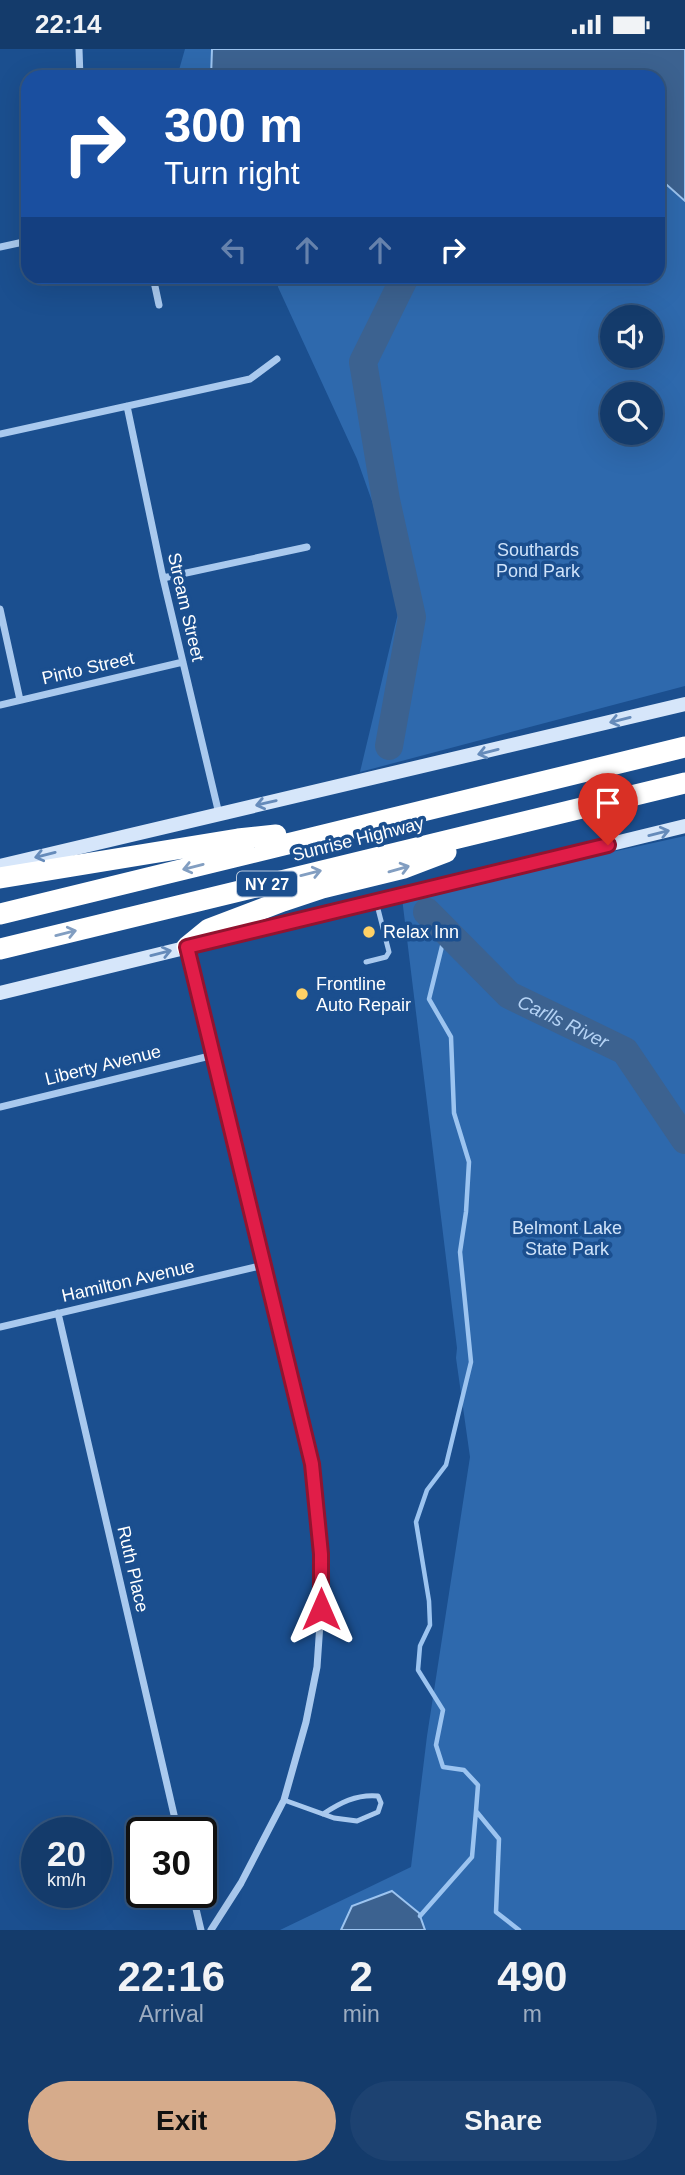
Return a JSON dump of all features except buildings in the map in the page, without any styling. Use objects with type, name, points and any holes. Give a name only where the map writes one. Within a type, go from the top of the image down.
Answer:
[{"type":"highway","name":"Sunrise Highway","points":[[0,913],[685,747]]},
{"type":"highway","name":"Sunrise Highway","points":[[0,949],[685,782]]},
{"type":"highway","points":[[187,947],[209,929],[284,901],[322,888],[404,868],[534,819]]},
{"type":"highway","points":[[0,878],[238,839],[354,827]]},
{"type":"main road","points":[[0,866],[685,704]]},
{"type":"main road","points":[[0,993],[685,826]]},
{"type":"street","points":[[79,49],[80,70]]},
{"type":"street","points":[[0,247],[21,242]]},
{"type":"street","points":[[154,284],[159,305]]},
{"type":"street","points":[[0,434],[250,379],[277,359]]},
{"type":"street","name":"Stream Street","points":[[127,406],[163,578],[219,814]]},
{"type":"street","points":[[163,578],[307,547]]},
{"type":"street","points":[[0,609],[20,700]]},
{"type":"street","name":"Pinto Street","points":[[0,705],[183,662]]},
{"type":"street","points":[[187,947],[312,1464],[321,1554],[317,1667],[306,1722],[284,1801],[241,1884],[211,1930]]},
{"type":"street","name":"Liberty Avenue","points":[[0,1107],[214,1055]]},
{"type":"street","name":"Hamilton Avenue","points":[[0,1327],[264,1265]]},
{"type":"street","name":"Ruth Place","points":[[58,1313],[175,1817]]},
{"type":"street","points":[[196,1908],[201,1930]]},
{"type":"lane","points":[[366,962],[386,957],[389,952],[376,901]]},
{"type":"lane","points":[[284,1801],[334,1818],[357,1821],[378,1812],[381,1803],[377,1796],[368,1795],[339,1803],[323,1814]]},
{"type":"green space","name":"Southards Pond Park","points":[[185,49],[685,49],[685,686],[360,772],[399,609],[373,504],[357,459],[278,284],[665,284],[665,70],[179,70]]},
{"type":"green space","name":"Belmont Lake State Park","points":[[685,836],[685,1930],[280,1930],[411,1867],[427,1736],[470,1457],[402,898]]},
{"type":"shaded area","points":[[212,49],[685,49],[685,201],[665,183],[665,70],[211,70]]},
{"type":"shaded area","points":[[392,1891],[419,1913],[425,1930],[341,1930],[352,1906]]},
{"type":"waterway","points":[[389,746],[412,617],[386,500],[363,362],[402,284]]},
{"type":"waterway","name":"Carlls River","points":[[427,912],[509,995],[625,1051],[685,1140]]},
{"type":"waterway","points":[[446,930],[429,999],[451,1037],[454,1113],[469,1162],[460,1252],[471,1362],[446,1465],[427,1490],[416,1522],[429,1601],[430,1625],[420,1646],[418,1670],[443,1710],[436,1745],[443,1767],[464,1770],[478,1785],[476,1811],[499,1839],[496,1912],[519,1930]]},
{"type":"waterway","points":[[420,1916],[472,1857],[476,1811]]},
{"type":"place","name":"Relax Inn","points":[[369,932]]},
{"type":"place","name":"Frontline Auto Repair","points":[[302,994]]},
{"type":"route","points":[[321,1609],[321,1554],[312,1464],[187,947],[608,845]]}]
